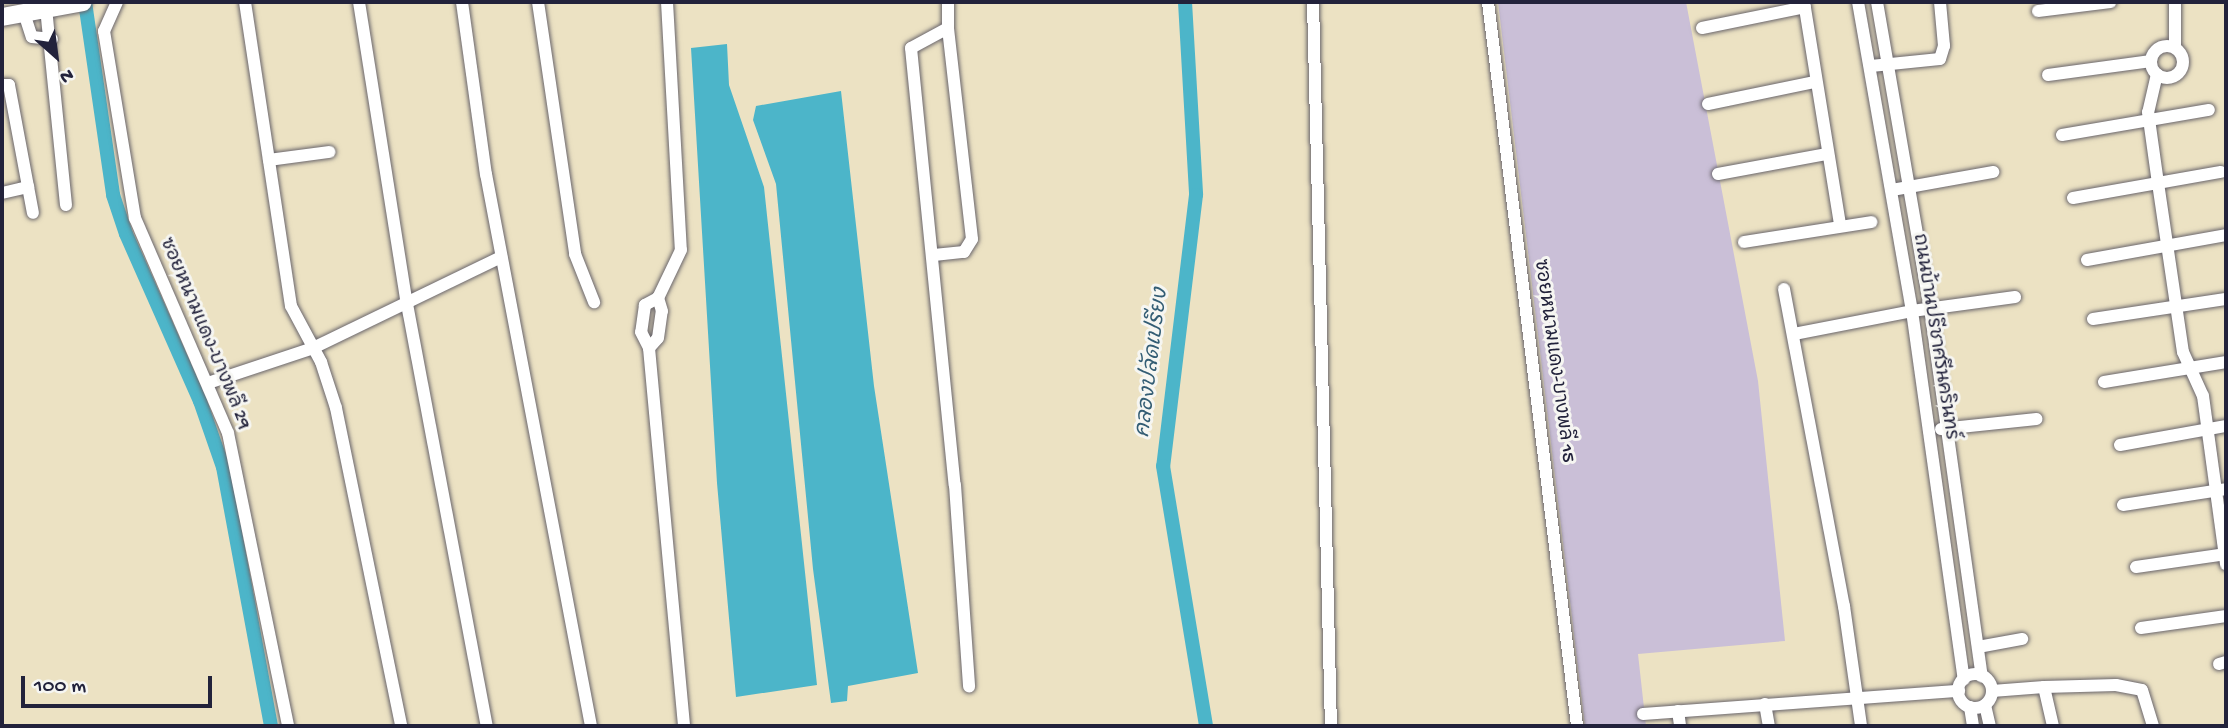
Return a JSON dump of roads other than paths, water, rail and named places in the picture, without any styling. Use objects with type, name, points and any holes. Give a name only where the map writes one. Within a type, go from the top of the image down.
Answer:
[{"type":"main road","points":[[2,17],[26,9],[83,2]]},
{"type":"street","name":"ซอยหนามแดง-บางพลี 29","points":[[117,2],[104,31],[135,218],[208,383],[237,471],[288,726]]},
{"type":"street","points":[[245,2],[291,306],[313,348],[337,408],[401,726]]},
{"type":"street","points":[[359,2],[407,303],[487,726]]},
{"type":"street","points":[[462,2],[501,257],[591,726]]},
{"type":"street","points":[[538,2],[575,254],[594,302]]},
{"type":"street","points":[[667,2],[681,250],[658,298],[662,311],[658,338],[649,348],[684,726]]},
{"type":"street","points":[[934,255],[964,252],[972,239],[948,27],[948,2]]},
{"type":"street","points":[[1313,2],[1331,726]]},
{"type":"street","name":"ซอยหนามแดง-บางพลี 15","points":[[1488,2],[1577,726]]},
{"type":"street","name":"ถนนบ้านปรีชาศรีนครินทร์","points":[[1858,2],[1912,311],[1930,431],[1961,685],[1973,726]]},
{"type":"street","name":"ถนนบ้านปรีชาศรีนครินทร์","points":[[1877,2],[1890,64],[1930,308],[1982,676],[1992,691]]},
{"type":"street","points":[[1871,66],[1940,60],[1944,46],[1940,2]]},
{"type":"street","points":[[2039,11],[2110,2]]},
{"type":"street","points":[[2157,75],[2172,78],[2183,67],[2175,47],[2175,2]]},
{"type":"street","points":[[1702,28],[1804,5],[1814,82],[1840,225]]},
{"type":"street","points":[[46,8],[58,97],[58,148],[66,205]]},
{"type":"street","points":[[26,9],[32,37],[52,39]]},
{"type":"street","points":[[948,27],[911,48],[934,255],[969,687]]},
{"type":"street","points":[[2151,61],[2159,48],[2175,47]]},
{"type":"street","points":[[2048,75],[2151,61]]},
{"type":"street","points":[[2136,568],[2226,557],[2220,489],[2200,387],[2189,369],[2167,246],[2149,121],[2148,100],[2157,75],[2151,61]]},
{"type":"street","points":[[1708,104],[1814,82]]},
{"type":"street","points":[[2,85],[9,85],[33,214]]},
{"type":"street","points":[[2062,135],[2209,110]]},
{"type":"street","points":[[269,160],[329,152]]},
{"type":"street","points":[[1718,174],[1827,154]]},
{"type":"street","points":[[1892,190],[1993,172]]},
{"type":"street","points":[[2073,198],[2221,172]]},
{"type":"street","points":[[2,193],[28,187]]},
{"type":"street","points":[[1744,242],[1871,222]]},
{"type":"street","points":[[2087,260],[2226,235]]},
{"type":"street","points":[[208,383],[313,348],[501,257]]},
{"type":"street","points":[[1784,289],[1861,726]]},
{"type":"street","points":[[1794,334],[1912,311],[2015,297]]},
{"type":"street","points":[[2093,319],[2226,299]]},
{"type":"street","points":[[2104,382],[2226,362]]},
{"type":"street","points":[[1930,431],[2036,419]]},
{"type":"street","points":[[2120,445],[2226,426]]},
{"type":"street","points":[[2123,505],[2220,489]]},
{"type":"street","points":[[2141,628],[2226,617]]},
{"type":"street","points":[[1978,647],[2022,639]]},
{"type":"street","points":[[1643,714],[1857,698],[1961,685],[1982,676]]},
{"type":"street","points":[[1990,726],[1985,705],[1992,691],[2116,685],[2142,690],[2153,726]]},
{"type":"street","points":[[2044,687],[2053,726]]},
{"type":"street","points":[[1765,704],[1769,726]]},
{"type":"street","points":[[1969,707],[1985,705]]},
{"type":"street","points":[[1678,711],[1680,726]]},
{"type":"water","points":[[727,44],[729,85],[764,187],[817,685],[736,697],[717,483],[691,48]]},
{"type":"water","points":[[841,91],[874,386],[918,673],[848,686],[847,701],[831,703],[813,569],[776,184],[753,120],[756,106]]},
{"type":"waterway","points":[[85,2],[113,195],[126,234],[200,401],[223,467],[271,726]]},
{"type":"waterway","name":"คลองปลัดเปรียง","points":[[1185,2],[1196,195],[1163,466],[1206,726]]}]
